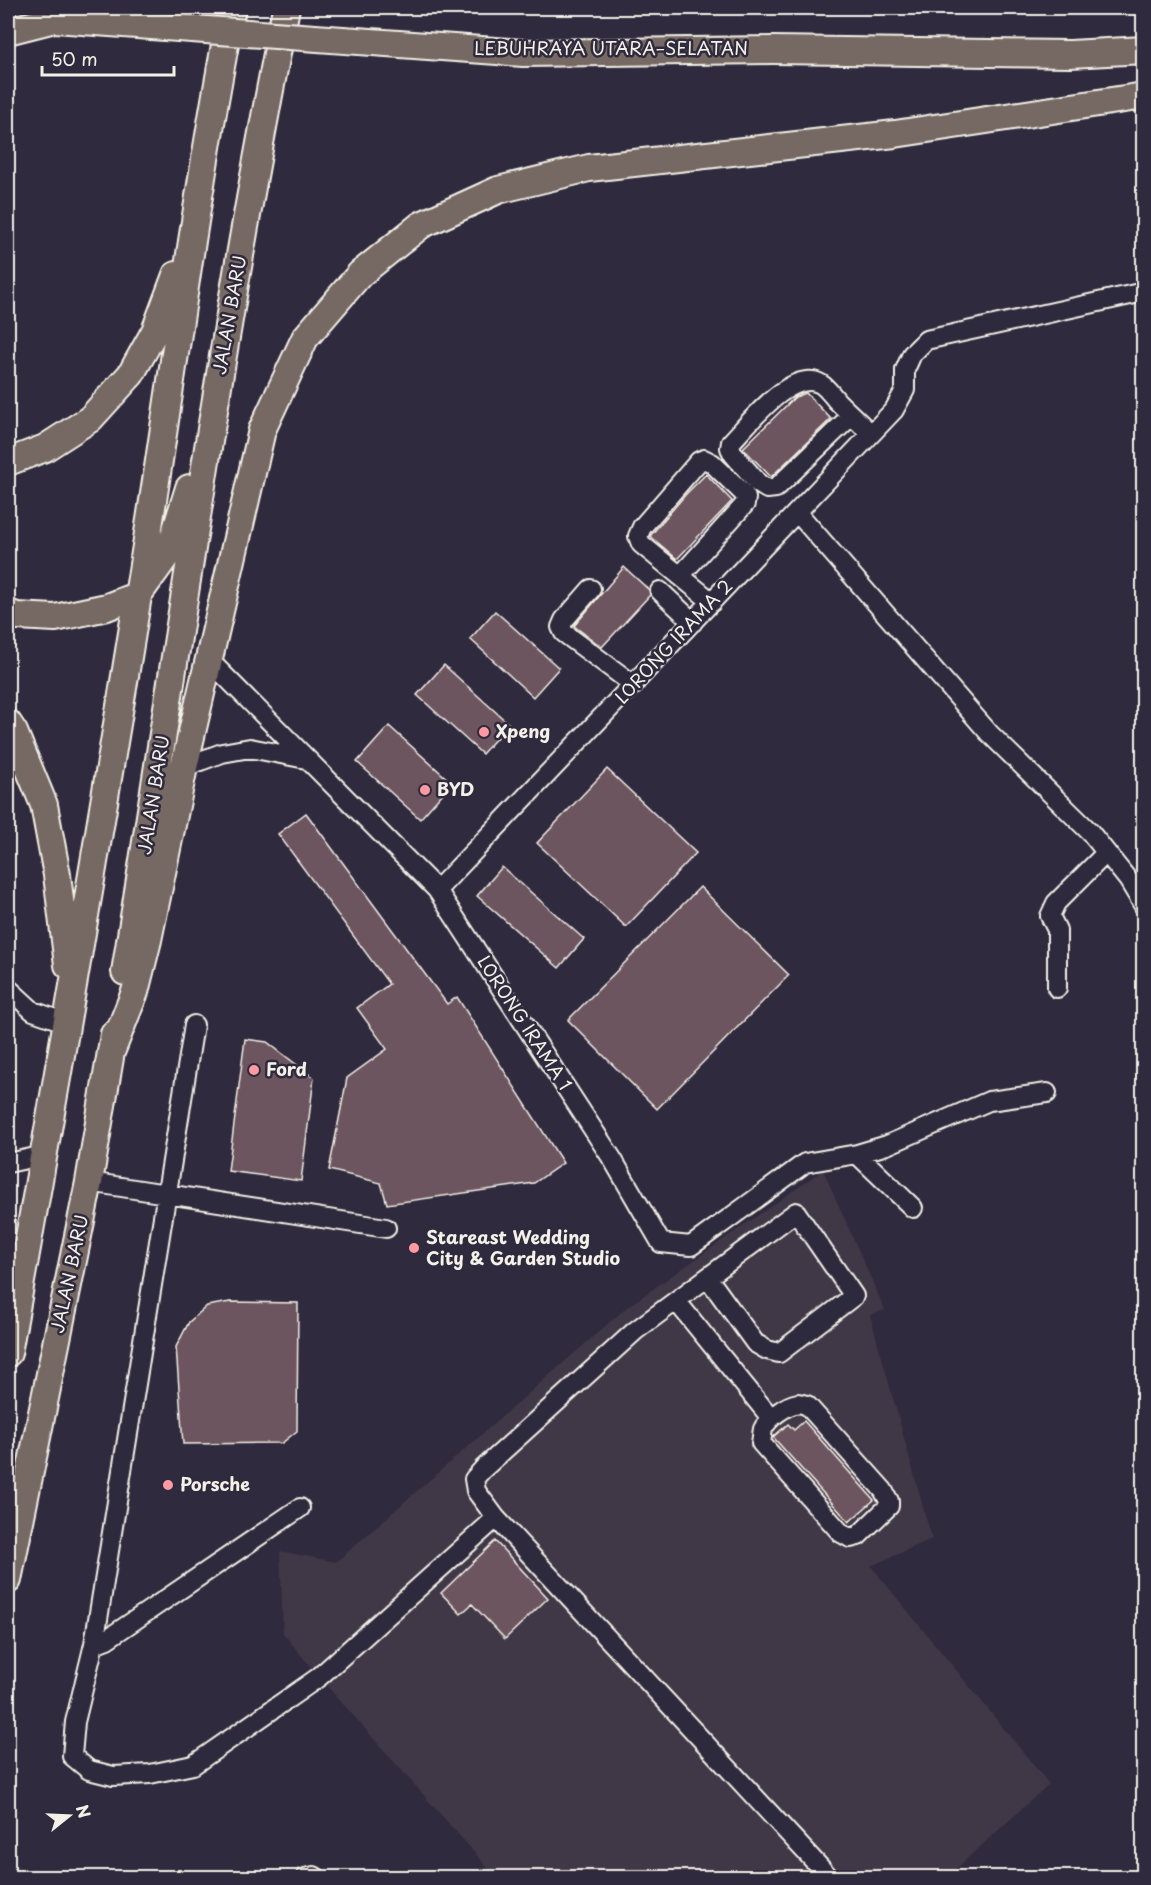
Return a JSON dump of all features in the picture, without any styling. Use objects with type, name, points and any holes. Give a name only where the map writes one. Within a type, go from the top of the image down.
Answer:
[{"type":"highway","points":[[8,1353],[11,1316],[45,1155],[67,1023],[138,595],[214,100],[232,8]]},
{"type":"highway","name":"JALAN BARU","points":[[8,1580],[89,1182],[259,143],[286,8]]},
{"type":"highway","name":"LEBUHRAYA UTARA–SELATAN","points":[[8,15],[523,52],[773,50],[1070,54],[1143,50]]},
{"type":"highway","points":[[8,31],[55,19]]},
{"type":"highway","points":[[112,1050],[135,992],[148,940],[184,767],[262,430],[305,338],[360,274],[421,225],[498,190],[589,168],[895,134],[1143,96]]},
{"type":"highway","points":[[8,462],[45,448],[90,419],[131,374],[155,331],[164,309],[198,205]]},
{"type":"highway","points":[[8,613],[17,616],[55,618],[107,607],[138,595],[169,552],[216,402]]},
{"type":"highway","points":[[8,723],[14,732],[44,805],[57,875],[72,992]]},
{"type":"street","name":"LORONG IRAMA 2","points":[[437,890],[894,410],[905,390],[905,370],[912,354],[926,340],[1143,292]]},
{"type":"street","points":[[851,416],[776,488],[767,489],[759,484],[730,448],[731,442],[770,402],[797,383],[808,381],[821,384],[851,416],[872,434]]},
{"type":"street","points":[[680,576],[745,504],[746,498],[712,463],[704,459],[699,461],[642,526],[638,536],[640,544],[712,602]]},
{"type":"street","points":[[797,512],[989,733],[1090,832],[1129,881],[1143,906]]},
{"type":"street","points":[[591,589],[564,620],[561,627],[564,633],[634,685]]},
{"type":"street","points":[[660,591],[693,622]]},
{"type":"street","name":"LORONG IRAMA 1","points":[[210,661],[437,890],[613,1160],[661,1243],[691,1246],[806,1163],[857,1154]]},
{"type":"street","points":[[184,767],[222,753],[250,748],[306,759]]},
{"type":"street","points":[[1057,988],[1057,930],[1050,916],[1056,903],[1106,853]]},
{"type":"street","points":[[8,988],[33,1011],[67,1023]]},
{"type":"street","points":[[194,1025],[93,1644],[75,1722],[72,1756],[89,1770],[113,1776],[150,1774],[193,1765],[319,1677],[496,1518]]},
{"type":"street","points":[[913,1208],[857,1154],[887,1145],[989,1101],[1047,1093]]},
{"type":"street","points":[[8,1164],[45,1155]]},
{"type":"street","points":[[89,1182],[386,1227]]},
{"type":"street","points":[[708,1278],[755,1343],[767,1350],[779,1353],[854,1296],[796,1212],[635,1331],[483,1469],[474,1479],[476,1491],[496,1518],[830,1878]]},
{"type":"street","points":[[677,1302],[771,1418]]},
{"type":"street","points":[[793,1404],[807,1405],[883,1490],[889,1506],[858,1536],[850,1538],[841,1533],[761,1443],[763,1429],[771,1418],[793,1404]]},
{"type":"street","points":[[93,1644],[107,1639],[300,1508]]},
{"type":"street","points":[[305,1878],[314,1876],[317,1878]]},
{"type":"shaded area","points":[[823,1170],[885,1310],[870,1315],[932,1539],[871,1566],[1049,1784],[947,1877],[496,1877],[319,1677],[283,1633],[280,1551],[336,1562],[627,1307]]},
{"type":"building","points":[[806,393],[831,419],[771,477],[743,448],[795,397]]},
{"type":"building","points":[[706,474],[732,501],[677,559],[650,536]]},
{"type":"building","points":[[624,567],[649,590],[650,595],[602,647],[574,626]]},
{"type":"building","points":[[495,611],[559,668],[533,697],[470,639]]},
{"type":"building","points":[[444,665],[509,724],[482,754],[417,695]]},
{"type":"building","points":[[389,726],[452,783],[420,819],[357,762]]},
{"type":"building","points":[[607,769],[696,853],[626,927],[537,843]]},
{"type":"building","points":[[306,813],[447,1004],[457,997],[563,1163],[534,1183],[387,1204],[381,1183],[329,1170],[347,1078],[387,1049],[357,1008],[389,984],[278,834]]},
{"type":"building","points":[[502,867],[584,939],[559,968],[477,896]]},
{"type":"building","points":[[700,887],[789,975],[657,1109],[568,1020]]},
{"type":"building","points":[[245,1039],[267,1042],[314,1078],[301,1181],[228,1171]]},
{"type":"building","points":[[230,1302],[298,1303],[297,1431],[282,1443],[183,1444],[176,1347],[189,1322],[207,1306]]},
{"type":"building","points":[[804,1421],[874,1500],[849,1522],[773,1437],[788,1424],[794,1430]]},
{"type":"building","points":[[495,1541],[548,1598],[505,1639],[472,1604],[461,1614],[441,1593]]},
{"type":"place","name":"Xpeng","points":[[484,732]]},
{"type":"place","name":"BYD","points":[[425,790]]},
{"type":"place","name":"Ford","points":[[254,1070]]},
{"type":"place","name":"Stareast Wedding City & Garden Studio","points":[[414,1248]]},
{"type":"place","name":"Porsche","points":[[168,1485]]}]
